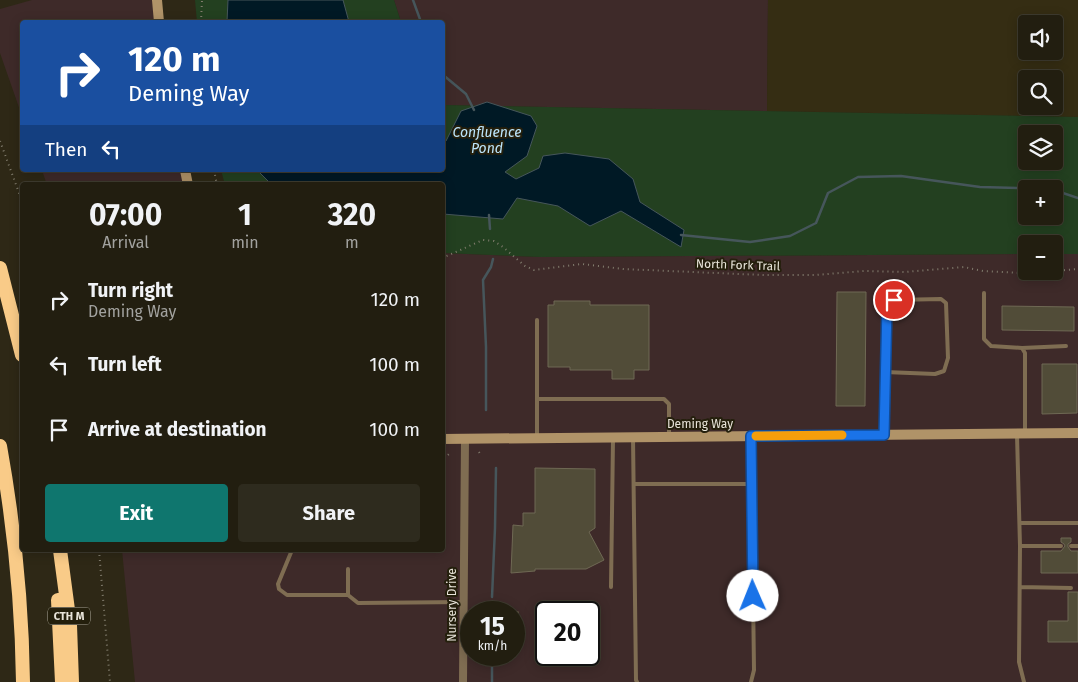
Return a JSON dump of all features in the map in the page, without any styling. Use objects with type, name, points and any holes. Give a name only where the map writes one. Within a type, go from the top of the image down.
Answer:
[{"type":"highway","points":[[0,268],[20,347]]},
{"type":"highway","points":[[0,446],[13,530],[22,653],[21,682]]},
{"type":"highway","points":[[54,552],[62,682]]},
{"type":"highway","name":"CTH M","points":[[60,552],[70,625],[72,682]]},
{"type":"street","points":[[157,0],[159,20]]},
{"type":"street","name":"Deming Way","points":[[445,439],[1078,433]]},
{"type":"street","name":"Nursery Drive","points":[[464,601],[465,439]]},
{"type":"street","name":"Nursery Drive","points":[[463,682],[464,666]]},
{"type":"lane","points":[[984,293],[984,339],[991,346],[1022,348],[1066,346]]},
{"type":"lane","points":[[884,435],[885,372],[887,306],[894,300],[941,299],[946,303],[948,358],[944,371],[935,374],[885,372]]},
{"type":"lane","points":[[537,320],[538,438]]},
{"type":"lane","points":[[1022,348],[1025,353],[1021,434],[1019,662],[1024,682]]},
{"type":"lane","points":[[537,399],[664,399],[669,404],[669,437]]},
{"type":"lane","points":[[751,436],[754,670],[751,682]]},
{"type":"lane","points":[[610,587],[613,437]]},
{"type":"lane","points":[[633,437],[637,682]]},
{"type":"lane","points":[[634,484],[751,484]]},
{"type":"lane","points":[[1020,522],[1078,523]]},
{"type":"lane","points":[[1020,546],[1061,546]]},
{"type":"lane","points":[[1072,546],[1078,546]]},
{"type":"lane","points":[[291,552],[279,579],[279,589],[287,595],[348,595],[358,603],[460,602]]},
{"type":"lane","points":[[348,569],[348,595]]},
{"type":"lane","points":[[1020,587],[1071,588]]},
{"type":"path","points":[[201,20],[202,0]]},
{"type":"path","points":[[0,141],[20,196]]},
{"type":"path","name":"North Fork Trail","points":[[445,257],[483,240],[494,241],[504,247],[525,266],[534,270],[582,264],[623,269],[763,275],[816,275],[864,271],[904,272],[964,267],[983,271],[1018,273]]},
{"type":"path","points":[[1063,270],[1078,269]]},
{"type":"path","points":[[99,552],[110,682]]},
{"type":"shaded area","points":[[32,0],[157,0],[159,20],[20,20],[20,110],[0,53],[0,9]]},
{"type":"shaded area","points":[[394,0],[768,0],[767,111],[445,105],[445,20],[400,20]]},
{"type":"shaded area","points":[[768,0],[1078,0],[1078,117],[767,111]]},
{"type":"shaded area","points":[[43,172],[185,172],[187,182],[46,182]]},
{"type":"shaded area","points":[[445,253],[541,257],[1018,254],[1018,280],[1063,280],[1063,254],[1078,254],[1078,682],[135,682],[122,552],[445,552]]},
{"type":"green space","points":[[195,0],[394,0],[400,20],[197,20]]},
{"type":"green space","points":[[445,105],[1078,117],[1078,254],[1063,254],[1063,235],[1018,235],[1018,254],[541,257],[445,253],[445,182],[224,182],[222,172],[445,172]]},
{"type":"water","points":[[228,0],[343,0],[348,20],[227,20]]},
{"type":"water","name":"Confluence Pond","points":[[487,102],[531,116],[537,126],[527,156],[505,172],[516,179],[539,168],[543,156],[565,153],[609,159],[633,179],[640,202],[684,230],[681,247],[621,211],[590,226],[558,206],[517,198],[503,219],[445,214],[445,182],[269,182],[259,172],[445,172],[445,141],[461,111]]},
{"type":"building","points":[[837,292],[866,292],[865,406],[836,406]]},
{"type":"building","points":[[554,301],[590,301],[590,305],[649,305],[649,370],[634,370],[634,379],[612,379],[612,370],[570,370],[570,367],[548,367],[548,305],[554,305]]},
{"type":"building","points":[[1002,306],[1074,307],[1074,331],[1002,330]]},
{"type":"building","points":[[1042,364],[1077,364],[1077,413],[1042,414]]},
{"type":"building","points":[[535,468],[595,469],[595,528],[589,532],[604,560],[586,569],[535,569],[535,571],[511,573],[513,525],[523,526],[523,513],[535,513]]},
{"type":"building","points":[[1061,538],[1071,538],[1068,547],[1071,551],[1078,551],[1078,573],[1041,573],[1041,551],[1061,551],[1065,546],[1061,542]]},
{"type":"building","points":[[1068,592],[1078,592],[1078,642],[1048,642],[1048,621],[1068,621]]},
{"type":"waterway","points":[[413,0],[420,20]]},
{"type":"waterway","points":[[445,76],[466,94],[474,110]]},
{"type":"waterway","points":[[681,235],[750,242],[790,236],[816,223],[828,193],[858,177],[901,176],[980,187],[1018,188]]},
{"type":"waterway","points":[[1063,193],[1078,198]]},
{"type":"waterway","points":[[489,215],[490,229]]},
{"type":"waterway","points":[[486,410],[483,280],[491,267],[493,259]]},
{"type":"waterway","points":[[492,597],[496,468]]},
{"type":"waterway","points":[[492,666],[492,682]]},
{"type":"slow traffic","points":[[756,436],[842,435]]},
{"type":"route","points":[[753,596],[751,436],[884,435],[887,306],[894,300]]}]
